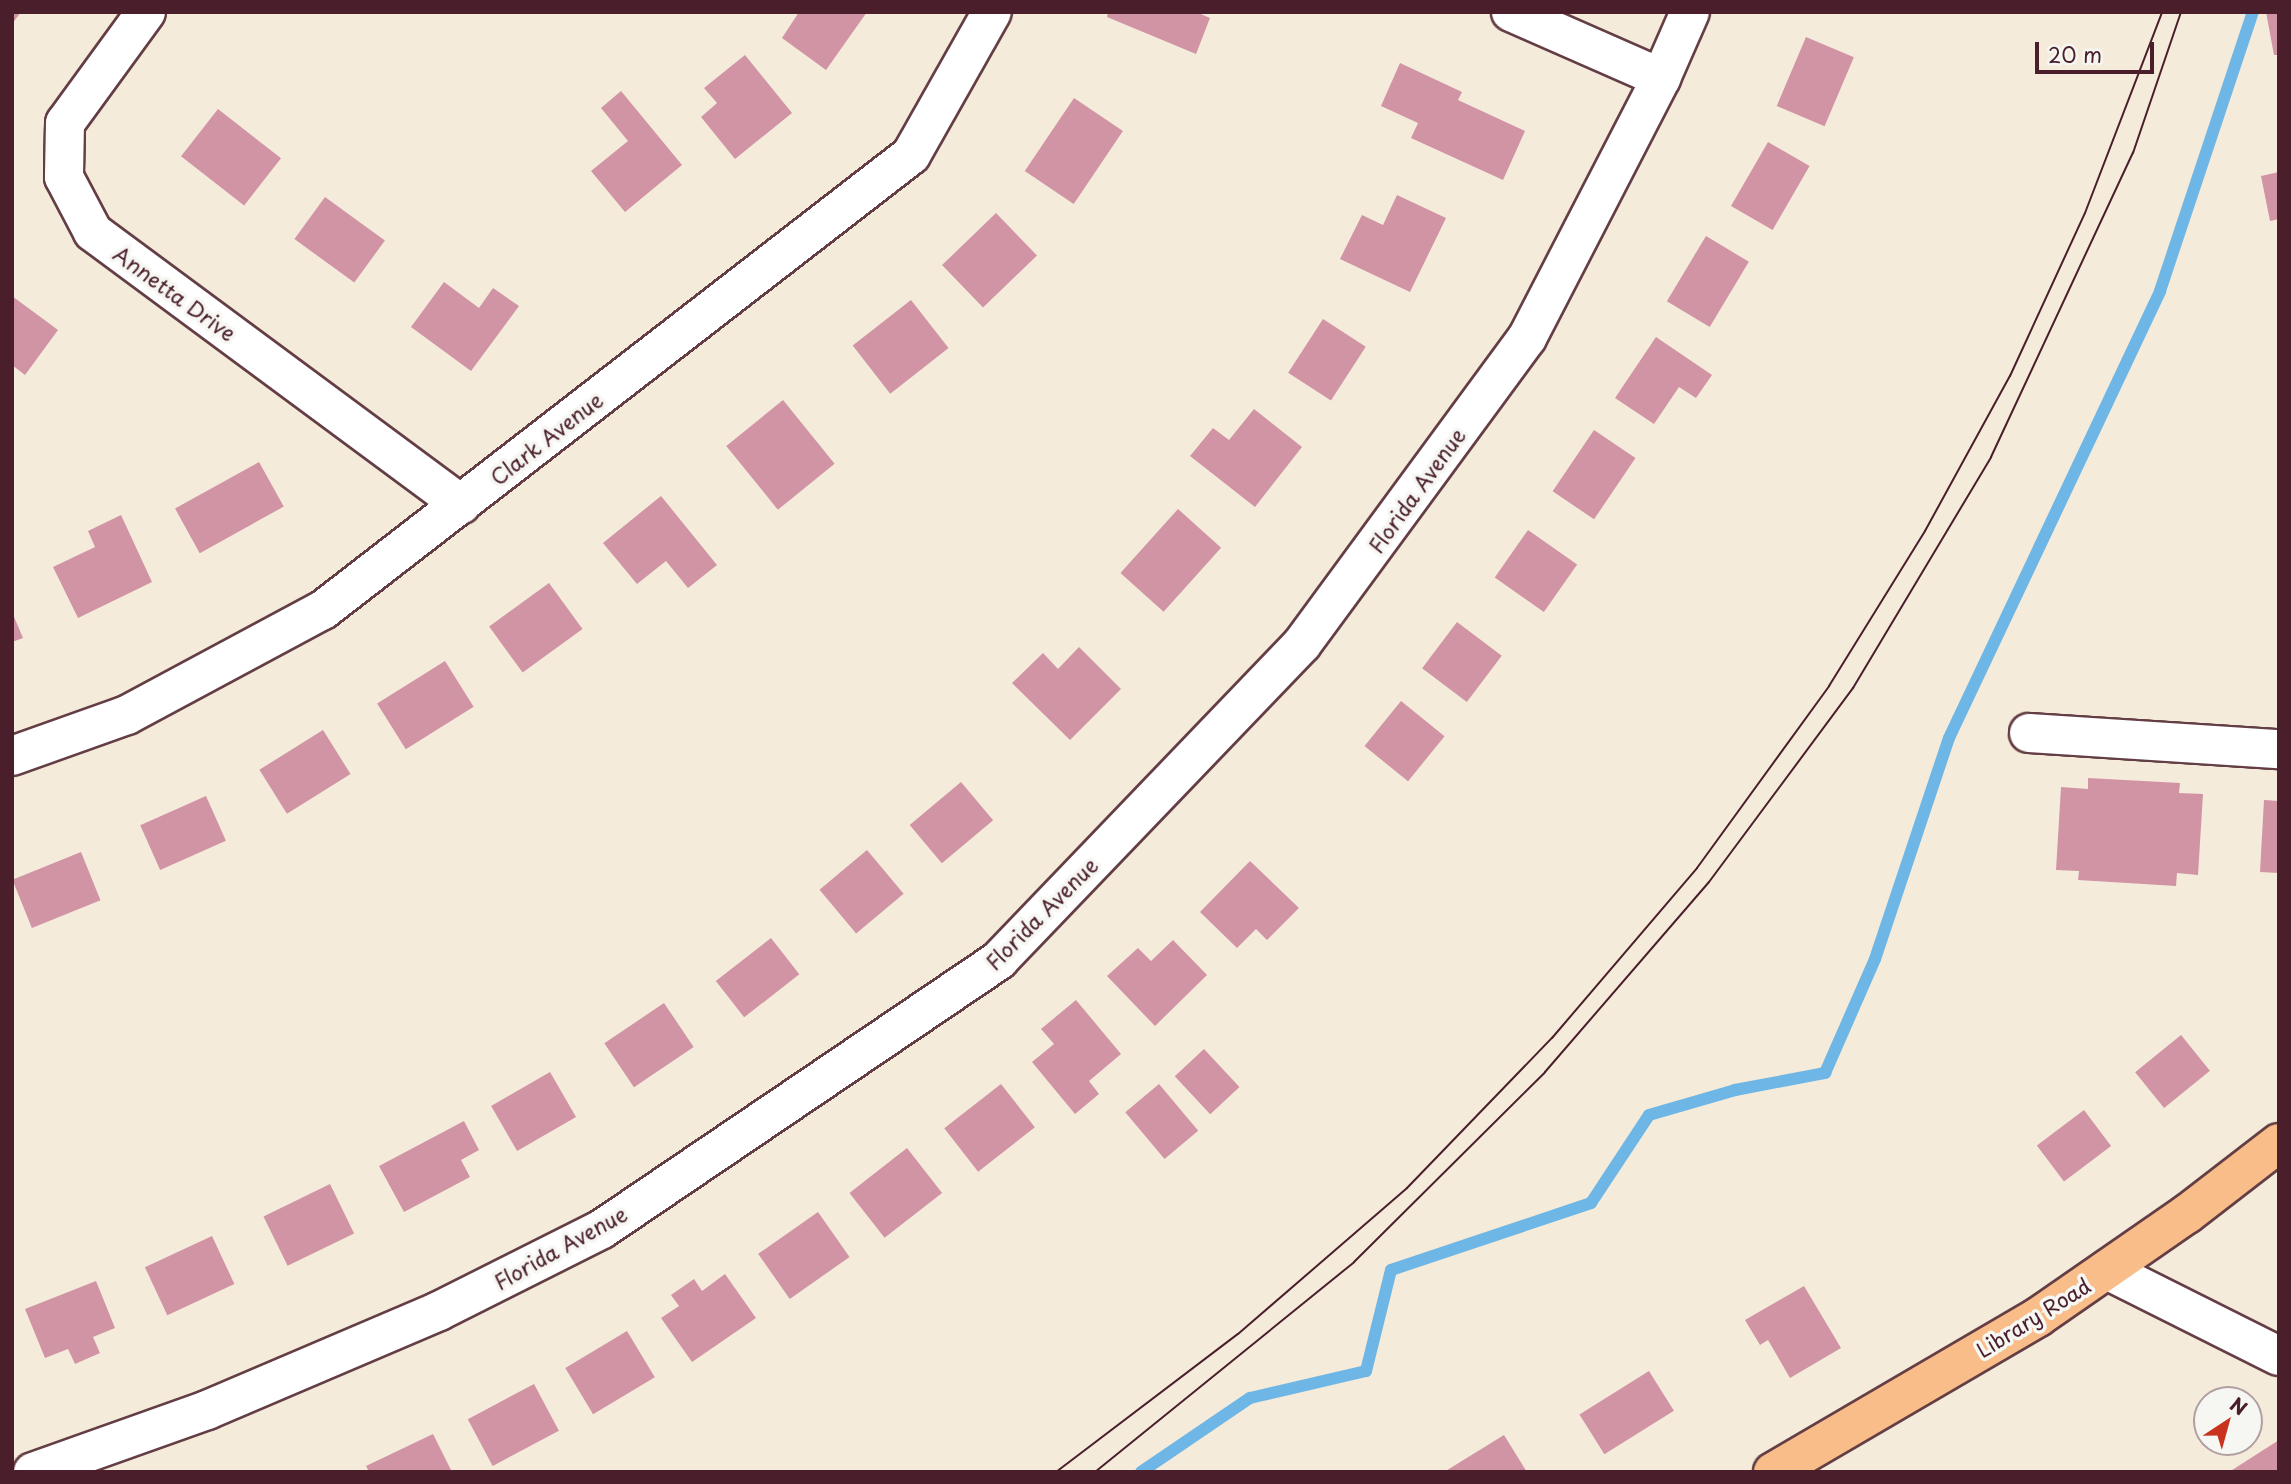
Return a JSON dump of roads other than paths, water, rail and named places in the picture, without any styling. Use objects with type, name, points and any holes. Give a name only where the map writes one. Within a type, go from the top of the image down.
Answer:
[{"type":"main road","name":"Library Road","points":[[1773,1472],[2038,1317],[2107,1270],[2279,1143]]},
{"type":"street","name":"Annetta Drive","points":[[146,12],[65,123],[64,177],[93,232],[461,504]]},
{"type":"street","name":"Clark Avenue","points":[[12,756],[127,715],[323,610],[911,155],[992,12]]},
{"type":"street","points":[[1511,12],[1661,78]]},
{"type":"street","name":"Florida Avenue","points":[[33,1472],[207,1410],[415,1322],[602,1229],[999,960],[1302,644],[1527,338],[1661,78],[1690,12]]},
{"type":"street","points":[[2029,733],[2279,749]]},
{"type":"street","points":[[2107,1270],[2279,1356]]},
{"type":"waterway","points":[[1141,1472],[1250,1398],[1366,1371],[1391,1270],[1591,1203],[1649,1115],[1735,1090],[1825,1073],[1875,959],[1949,738],[2160,291],[2253,12]]},
{"type":"tram line","points":[[1056,1472],[1238,1334],[1407,1188],[1552,1038],[1697,868],[1829,686],[1925,531],[2010,376],[2085,213],[2162,12]]},
{"type":"tram line","points":[[1095,1472],[1354,1262],[1545,1072],[1709,882],[1853,688],[1991,457],[2133,153],[2181,12]]}]
